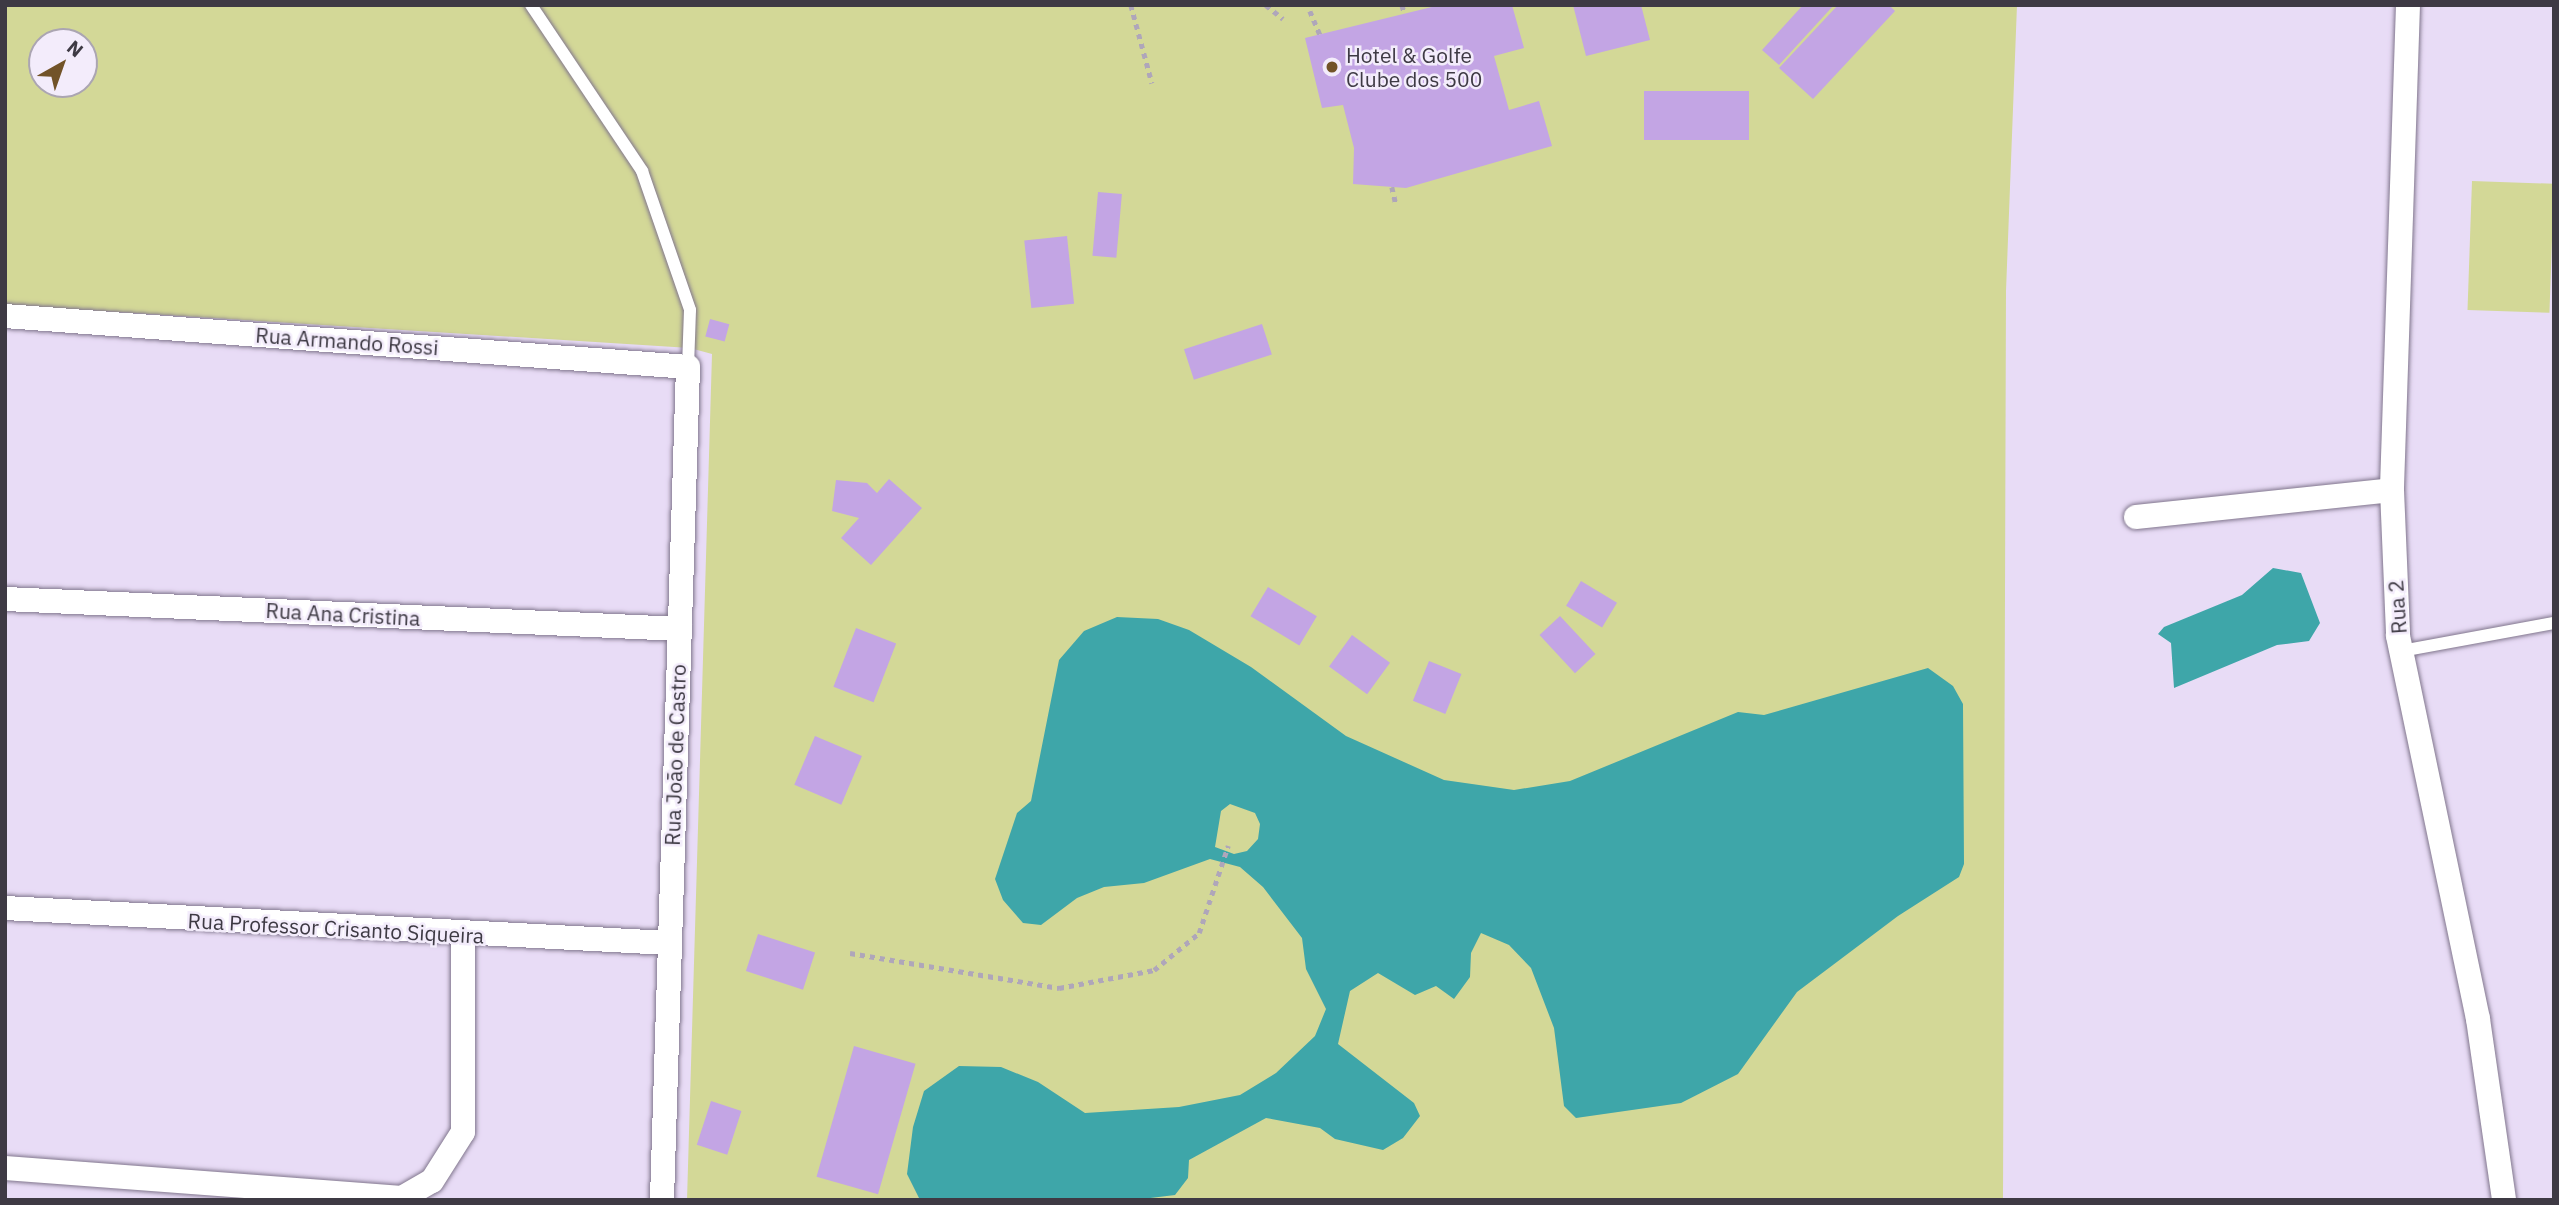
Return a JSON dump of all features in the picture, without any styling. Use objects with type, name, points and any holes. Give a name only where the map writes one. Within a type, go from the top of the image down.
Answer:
[{"type":"street","name":"Rua 2","points":[[2408,5],[2392,490],[2401,651],[2478,1019],[2504,1200]]},
{"type":"street","name":"Rua Armando Rossi","points":[[5,316],[688,368]]},
{"type":"street","name":"Rua João de Castro","points":[[662,1200],[688,368]]},
{"type":"street","points":[[2136,517],[2392,490]]},
{"type":"street","name":"Rua Ana Cristina","points":[[5,599],[680,629]]},
{"type":"street","name":"Rua Professor Crisanto Siqueira","points":[[5,908],[463,936],[668,943]]},
{"type":"street","points":[[5,1168],[402,1198],[432,1181],[463,1132],[463,936]]},
{"type":"lane","name":"Rua João de Castro","points":[[531,5],[642,171],[690,310],[688,368]]},
{"type":"lane","points":[[2401,651],[2554,623]]},
{"type":"path","points":[[1131,5],[1152,83]]},
{"type":"path","points":[[1402,5],[1405,14]]},
{"type":"path","points":[[1267,6],[1283,19]]},
{"type":"path","points":[[1310,11],[1320,35]]},
{"type":"path","points":[[1392,187],[1396,204]]},
{"type":"path","points":[[850,953],[1059,988],[1154,971],[1199,933],[1228,846]]},
{"type":"shaded area","points":[[5,5],[2017,5],[2006,291],[2003,1200],[687,1200],[712,354],[690,348],[5,305]]},
{"type":"shaded area","points":[[2472,181],[2554,184],[2549,313],[2467,310]]},
{"type":"shaded area","points":[[2273,568],[2301,573],[2320,623],[2309,641],[2277,645],[2174,688],[2171,643],[2158,634],[2164,627],[2242,595]]},
{"type":"shaded area","points":[[1117,617],[1158,619],[1189,630],[1251,667],[1346,736],[1444,780],[1514,790],[1570,781],[1738,712],[1764,715],[1928,668],[1953,686],[1963,704],[1964,864],[1959,877],[1898,916],[1797,992],[1738,1074],[1681,1103],[1576,1118],[1564,1106],[1554,1028],[1531,968],[1509,945],[1481,933],[1471,953],[1470,977],[1454,999],[1436,986],[1415,995],[1378,973],[1350,991],[1338,1044],[1414,1103],[1420,1116],[1403,1138],[1383,1150],[1335,1139],[1320,1128],[1266,1118],[1189,1160],[1188,1178],[1175,1195],[1134,1200],[920,1200],[907,1174],[913,1127],[924,1091],[959,1066],[1001,1067],[1038,1082],[1085,1113],[1179,1107],[1240,1095],[1276,1073],[1315,1036],[1326,1009],[1306,969],[1302,938],[1263,887],[1240,867],[1210,859],[1144,883],[1104,887],[1077,898],[1041,925],[1023,923],[1003,900],[995,879],[1017,813],[1031,801],[1059,660],[1084,631]],"holes":[[[1230,804],[1255,813],[1260,824],[1258,839],[1247,851],[1234,854],[1215,847],[1221,811]]]},
{"type":"building","points":[[1440,5],[1512,5],[1524,48],[1494,56],[1509,110],[1539,101],[1552,146],[1406,188],[1353,184],[1354,148],[1343,105],[1322,108],[1305,38]]},
{"type":"building","points":[[1573,5],[1641,5],[1650,40],[1586,56]]},
{"type":"building","points":[[1803,5],[1834,5],[1779,65],[1762,50]]},
{"type":"building","points":[[1838,5],[1889,5],[1895,11],[1813,99],[1779,68]]},
{"type":"building","points":[[1644,91],[1749,91],[1749,140],[1644,140]]},
{"type":"building","points":[[1098,192],[1122,194],[1116,258],[1092,256]]},
{"type":"building","points":[[1067,236],[1074,304],[1031,308],[1024,240]]},
{"type":"building","points":[[710,319],[729,324],[725,342],[705,336]]},
{"type":"building","points":[[1262,324],[1272,354],[1194,380],[1184,349]]},
{"type":"building","points":[[889,479],[922,508],[871,565],[841,538],[859,518],[832,511],[836,480],[867,483],[877,493]]},
{"type":"building","points":[[1581,581],[1617,603],[1602,627],[1566,606]]},
{"type":"building","points":[[1268,587],[1317,616],[1299,646],[1250,616]]},
{"type":"building","points":[[1560,616],[1595,654],[1575,673],[1540,635]]},
{"type":"building","points":[[856,628],[896,643],[874,702],[833,687]]},
{"type":"building","points":[[1352,635],[1390,663],[1367,694],[1329,667]]},
{"type":"building","points":[[1429,661],[1461,674],[1445,714],[1413,701]]},
{"type":"building","points":[[815,736],[862,756],[841,805],[794,785]]},
{"type":"building","points":[[758,934],[815,953],[803,990],[746,971]]},
{"type":"building","points":[[854,1046],[916,1064],[878,1194],[817,1177]]},
{"type":"building","points":[[711,1101],[741,1111],[727,1155],[697,1145]]},
{"type":"place","name":"Hotel & Golfe Clube dos 500","points":[[1332,67]]}]
